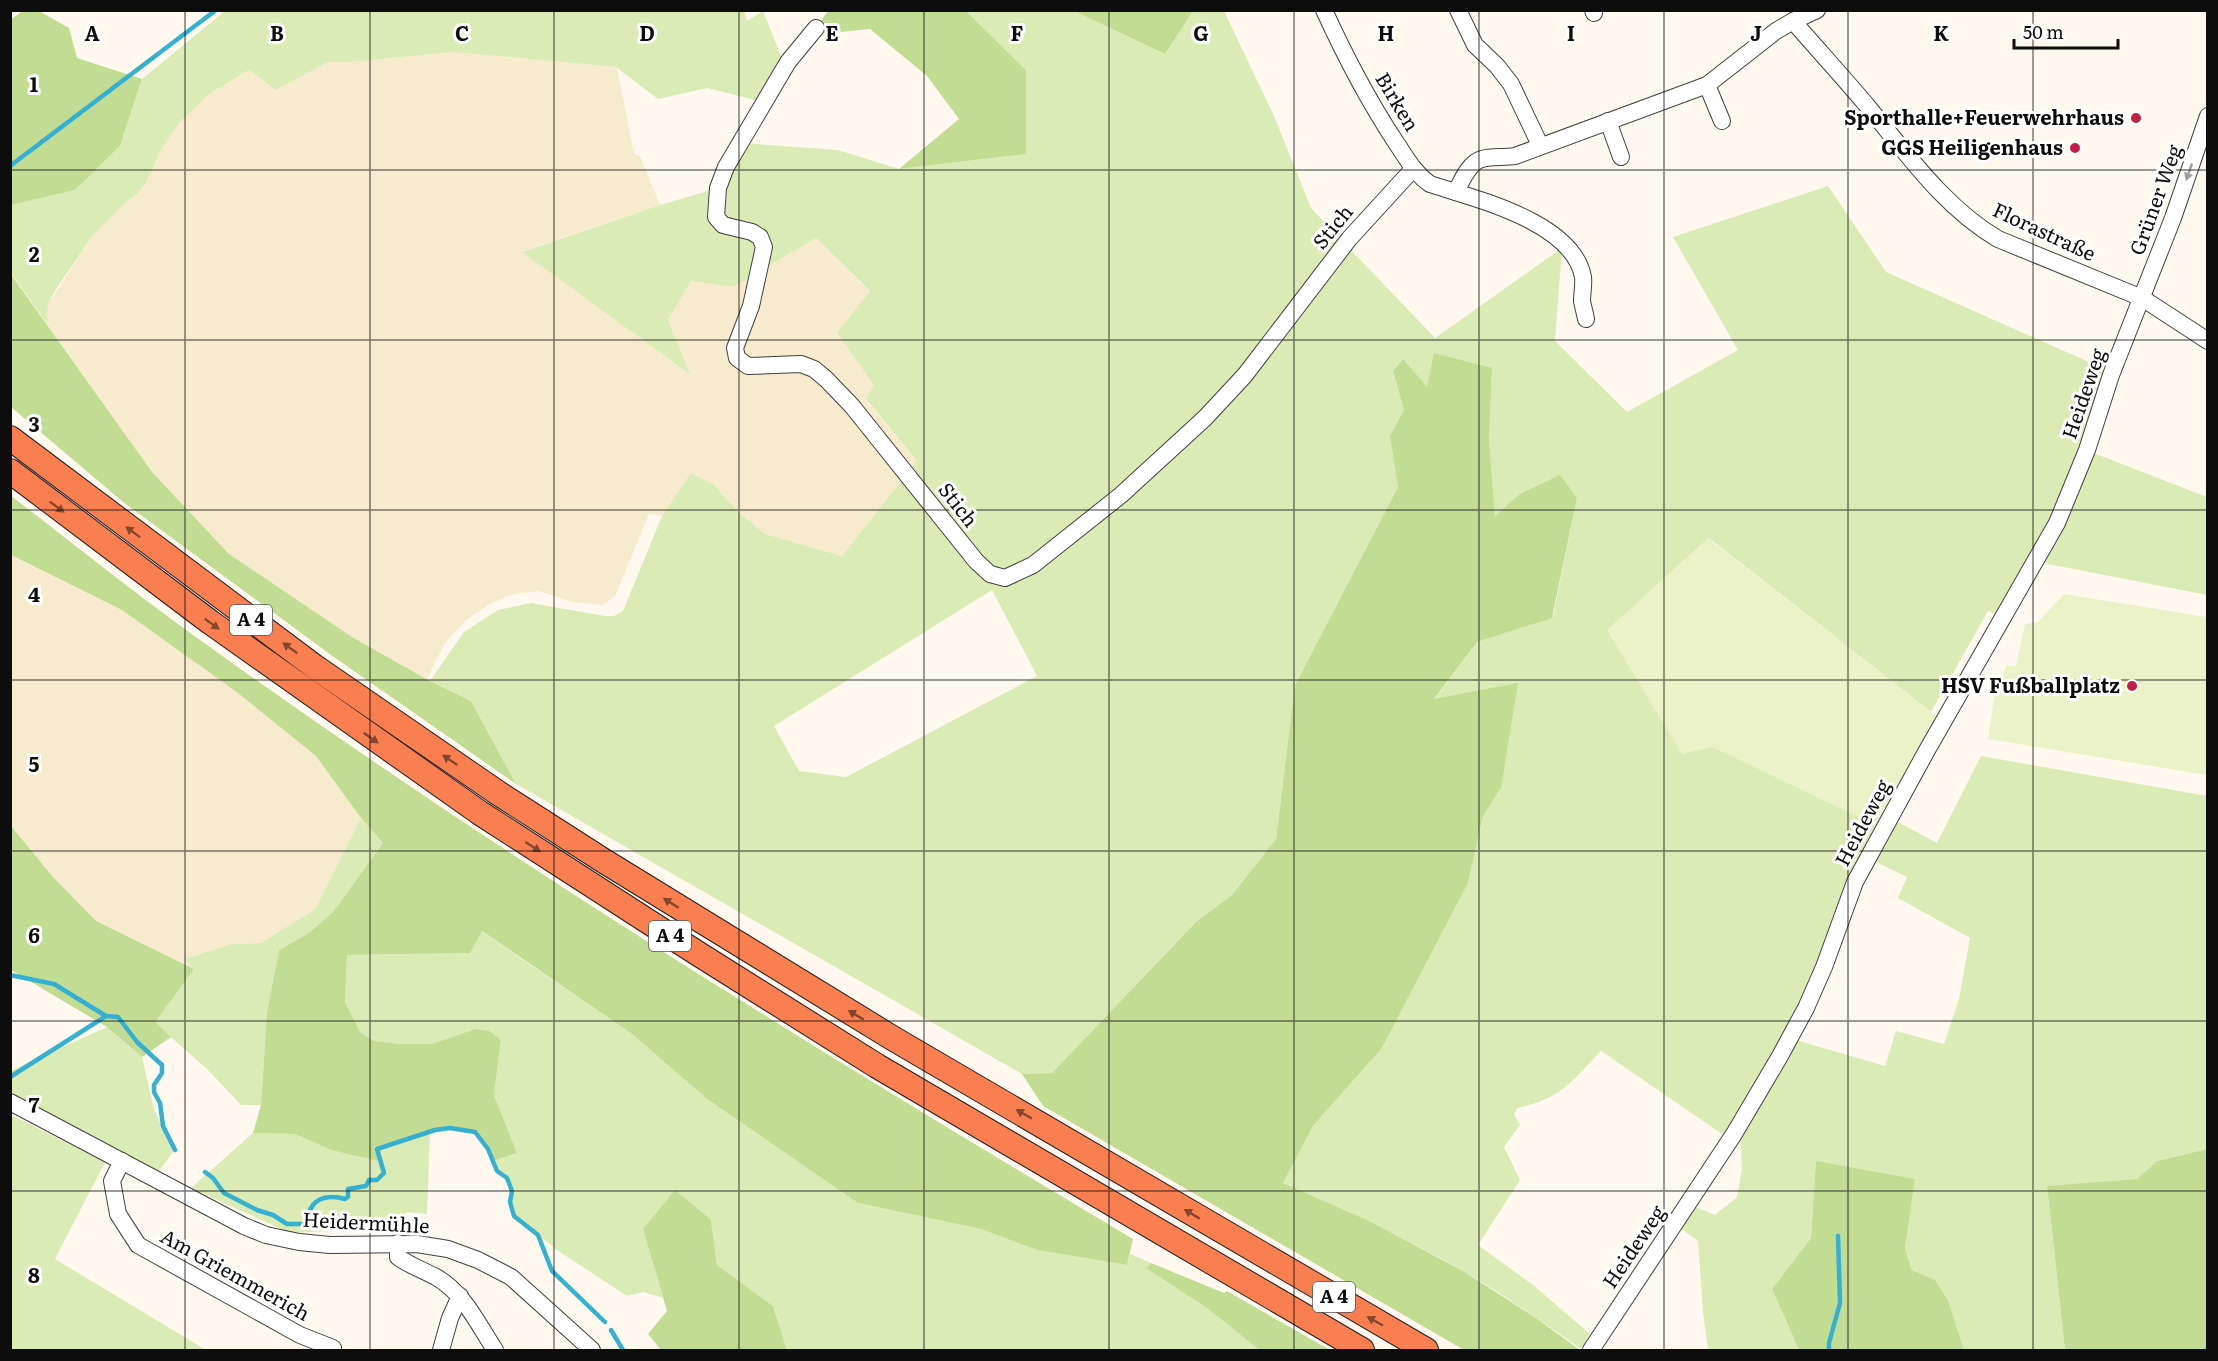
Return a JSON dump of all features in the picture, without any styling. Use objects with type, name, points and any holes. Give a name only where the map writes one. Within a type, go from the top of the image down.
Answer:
[{"type":"highway","name":"A 4","points":[[10,438],[315,667],[498,793],[604,861],[884,1032],[1426,1350]]},
{"type":"highway","name":"A 4","points":[[10,471],[236,642],[500,826],[877,1066],[1362,1350]]},
{"type":"street","name":"Birken","points":[[1324,10],[1358,79],[1413,169],[1430,184],[1524,218],[1559,238],[1573,256],[1583,278],[1582,302],[1586,319]]},
{"type":"street","points":[[1458,10],[1475,45],[1497,66],[1511,84],[1540,145]]},
{"type":"street","points":[[1456,192],[1476,161],[1515,156],[1707,85],[1776,31],[1817,10]]},
{"type":"street","name":"Florastraße","points":[[1793,21],[1918,168],[1975,224],[1998,239],[2142,298],[2208,341]]},
{"type":"street","name":"Stich","points":[[816,28],[788,62],[726,167],[718,188],[716,217],[723,225],[752,232],[760,237],[764,247],[751,306],[735,348],[737,358],[748,366],[801,363],[814,369],[852,406],[976,561],[990,574],[1005,578],[1033,565],[1121,495],[1205,418],[1245,375],[1349,239],[1413,169]]},
{"type":"street","points":[[1707,85],[1722,121]]},
{"type":"street","name":"Grüner Weg","points":[[2142,298],[2173,218],[2208,116]]},
{"type":"street","points":[[1608,121],[1621,157]]},
{"type":"street","name":"Heideweg","points":[[1591,1350],[1734,1134],[1806,1008],[1824,967],[1855,882],[2057,522],[2142,298]]},
{"type":"street","name":"Heidermühle","points":[[10,1102],[244,1226],[266,1234],[298,1242],[330,1245],[398,1243],[448,1250],[478,1260],[511,1277],[592,1350]]},
{"type":"street","name":"Am Griemmerich","points":[[122,1161],[112,1180],[118,1214],[138,1245],[300,1335],[333,1348]]},
{"type":"street","points":[[398,1243],[398,1257],[411,1267],[436,1277],[460,1296],[495,1350]]},
{"type":"street","points":[[441,1350],[450,1318],[460,1296]]},
{"type":"shaded area","points":[[453,52],[617,67],[634,154],[640,156],[660,205],[523,251],[689,373],[668,320],[691,281],[733,287],[816,238],[870,292],[837,333],[875,386],[866,400],[917,461],[842,556],[765,534],[691,474],[662,516],[649,514],[616,594],[610,600],[602,605],[572,602],[539,591],[513,594],[488,605],[465,621],[445,643],[427,679],[352,637],[229,554],[152,472],[47,324],[48,304],[93,235],[146,183],[162,148],[180,122],[209,94],[249,70],[276,90],[328,62],[351,62]]},
{"type":"shaded area","points":[[10,555],[122,610],[238,693],[316,756],[361,818],[315,909],[261,943],[231,944],[185,959],[194,969],[96,921],[53,877],[11,826]]},
{"type":"green space","points":[[744,10],[747,21],[763,11],[783,61],[763,98],[755,100],[707,88],[658,99],[616,67],[453,52],[351,62],[328,62],[276,90],[249,70],[209,94],[180,122],[162,148],[146,183],[93,235],[56,289],[48,304],[47,324],[11,273],[10,205],[75,190],[120,146],[142,79],[225,11]]},
{"type":"green space","points":[[23,11],[39,11],[69,28],[77,58],[142,79],[120,146],[75,190],[11,205],[11,19]]},
{"type":"green space","points":[[828,11],[966,11],[1026,70],[1026,154],[899,169],[959,119],[927,76],[870,29],[811,35]]},
{"type":"green space","points":[[966,11],[1074,11],[1165,54],[1193,11],[1224,11],[1274,116],[1311,208],[1435,338],[1562,248],[1555,341],[1627,412],[1738,350],[1673,237],[1828,186],[1886,272],[2107,370],[2081,448],[2036,554],[1998,615],[1988,611],[1931,712],[1709,538],[1712,746],[1878,826],[1859,859],[1839,902],[1823,952],[1799,1007],[1725,1136],[1601,1051],[1564,1088],[1544,1100],[1517,1108],[1514,1115],[1520,1125],[1504,1147],[1520,1180],[1478,1245],[1533,1285],[1590,1334],[1581,1349],[1463,1271],[1374,1225],[1283,1183],[1313,1126],[1382,1048],[1468,883],[1483,816],[1501,788],[1434,700],[1477,642],[1553,617],[1577,498],[1521,494],[1495,517],[1489,439],[1492,368],[1427,388],[1403,359],[1393,371],[1404,410],[1391,436],[1398,487],[1295,685],[1276,839],[1232,895],[1196,922],[1052,1073],[1022,1074],[516,784],[471,701],[430,681],[464,632],[498,610],[531,603],[605,616],[614,616],[623,611],[662,516],[691,473],[714,485],[738,512],[765,534],[842,556],[917,461],[866,399],[874,385],[837,333],[870,291],[816,238],[733,287],[691,281],[668,320],[690,374],[522,252],[660,205],[718,188],[742,143],[838,150],[899,169],[1026,154],[1026,70]],"holes":[[[992,590],[1037,676],[846,777],[799,771],[774,726]]]},
{"type":"green space","points":[[1074,11],[1193,11],[1165,54]]},
{"type":"green space","points":[[10,273],[152,472],[229,554],[352,637],[430,681],[471,701],[516,784],[331,655],[123,502],[11,407]]},
{"type":"green space","points":[[1434,353],[1492,368],[1489,439],[1495,516],[1520,494],[1560,475],[1577,498],[1552,618],[1477,642],[1434,699],[1518,683],[1501,788],[1483,816],[1468,883],[1382,1048],[1313,1126],[1283,1183],[1369,1221],[1463,1271],[1536,1318],[1580,1350],[1464,1350],[1043,1106],[1022,1074],[1052,1073],[1196,922],[1232,895],[1276,839],[1295,685],[1398,487],[1390,436],[1404,410],[1393,371],[1403,359],[1427,387]]},
{"type":"green space","points":[[2091,452],[2207,497],[2207,595],[2043,563]]},
{"type":"green space","points":[[10,495],[193,635],[307,716],[539,872],[894,1095],[1133,1239],[1127,1265],[1037,1250],[981,1229],[858,1203],[707,1099],[632,1034],[482,931],[470,953],[347,955],[345,1002],[360,1032],[374,1041],[432,1044],[475,1029],[489,1031],[501,1040],[494,1095],[517,1153],[493,1161],[488,1149],[475,1132],[450,1128],[374,1147],[379,1161],[331,1150],[295,1134],[253,1133],[261,1105],[267,1012],[279,950],[309,933],[333,912],[383,843],[361,818],[316,756],[238,693],[122,610],[11,555]]},
{"type":"green space","points":[[1708,538],[1939,720],[1878,826],[1712,747],[1682,754],[1607,630]]},
{"type":"green space","name":"HSV Fußballplatz","points":[[2064,594],[2207,617],[2207,775],[1988,739],[1995,692],[2007,665],[2016,666],[2025,624],[2038,622]]},
{"type":"green space","points":[[1981,756],[2207,796],[2207,1149],[2157,1161],[2137,1179],[2047,1187],[2065,1350],[1964,1350],[1948,1300],[1935,1280],[1912,1270],[1905,1249],[1915,1179],[1816,1162],[1811,1238],[1772,1289],[1799,1350],[1708,1350],[1698,1241],[1680,1228],[1695,1207],[1715,1215],[1737,1197],[1742,1169],[1740,1130],[1796,1040],[1885,1066],[1896,1031],[1944,1044],[1959,999],[1970,938],[1898,898],[1907,877],[1872,860],[1894,820],[1937,843]]},
{"type":"green space","points":[[361,818],[383,843],[333,912],[309,933],[279,950],[267,1012],[261,1105],[241,1105],[208,1070],[154,1022],[194,969],[185,959],[231,944],[261,943],[315,909]]},
{"type":"green space","points":[[11,826],[53,877],[96,921],[194,969],[155,1022],[171,1037],[142,1057],[107,1027],[11,970]]},
{"type":"green space","points":[[481,931],[632,1034],[707,1099],[858,1203],[981,1229],[1037,1250],[1127,1265],[1130,1254],[1151,1263],[1146,1268],[1211,1311],[1259,1350],[787,1350],[773,1306],[717,1265],[711,1220],[643,1229],[663,1298],[643,1292],[627,1296],[560,1252],[514,1216],[510,1202],[512,1191],[507,1178],[497,1171],[493,1161],[517,1153],[494,1095],[501,1040],[475,1029],[432,1044],[374,1041],[360,1032],[345,1002],[347,955],[470,953]]},
{"type":"green space","points":[[107,1027],[142,1057],[154,1109],[173,1152],[159,1171],[11,1093],[10,1071]]},
{"type":"green space","points":[[11,1115],[105,1162],[55,1259],[206,1350],[11,1350]]},
{"type":"green space","points":[[430,1132],[427,1214],[408,1212],[378,1232],[349,1230],[290,1233],[191,1188],[253,1133],[295,1134],[331,1150],[379,1160],[374,1147]]},
{"type":"green space","points":[[2207,1149],[2207,1350],[2065,1350],[2047,1186],[2137,1179],[2157,1161]]},
{"type":"green space","points":[[1816,1161],[1915,1179],[1905,1249],[1912,1270],[1935,1280],[1948,1300],[1964,1350],[1799,1350],[1772,1289],[1811,1238]]},
{"type":"green space","points":[[675,1190],[711,1220],[717,1265],[773,1306],[787,1350],[661,1350],[648,1334],[667,1311],[643,1229]]},
{"type":"green space","points":[[1151,1263],[1224,1293],[1227,1291],[1330,1350],[1259,1350],[1211,1311],[1146,1268]]},
{"type":"waterway","points":[[10,166],[216,10]]},
{"type":"waterway","points":[[10,975],[54,984],[106,1016],[118,1017],[137,1042],[162,1065],[162,1073],[154,1085],[154,1092],[160,1103],[163,1126],[175,1150]]},
{"type":"waterway","points":[[10,1077],[106,1016]]},
{"type":"waterway","points":[[205,1172],[213,1178],[224,1193],[257,1210],[273,1215],[287,1224],[310,1224],[315,1219],[310,1210],[320,1199],[330,1197],[345,1199],[348,1197],[348,1189],[366,1186],[369,1180],[377,1180],[384,1173],[377,1149],[435,1130],[450,1128],[475,1132],[488,1149],[497,1171],[507,1178],[512,1191],[510,1202],[514,1216],[538,1235],[552,1271],[605,1322]]},
{"type":"waterway","points":[[1829,1350],[1840,1303],[1838,1236]]},
{"type":"waterway","points":[[611,1330],[623,1350]]},
{"type":"place","name":"Sporthalle+Feuerwehrhaus","points":[[2136,118]]},
{"type":"place","name":"GGS Heiligenhaus","points":[[2075,148]]},
{"type":"place","name":"HSV Fußballplatz","points":[[2132,686]]}]
